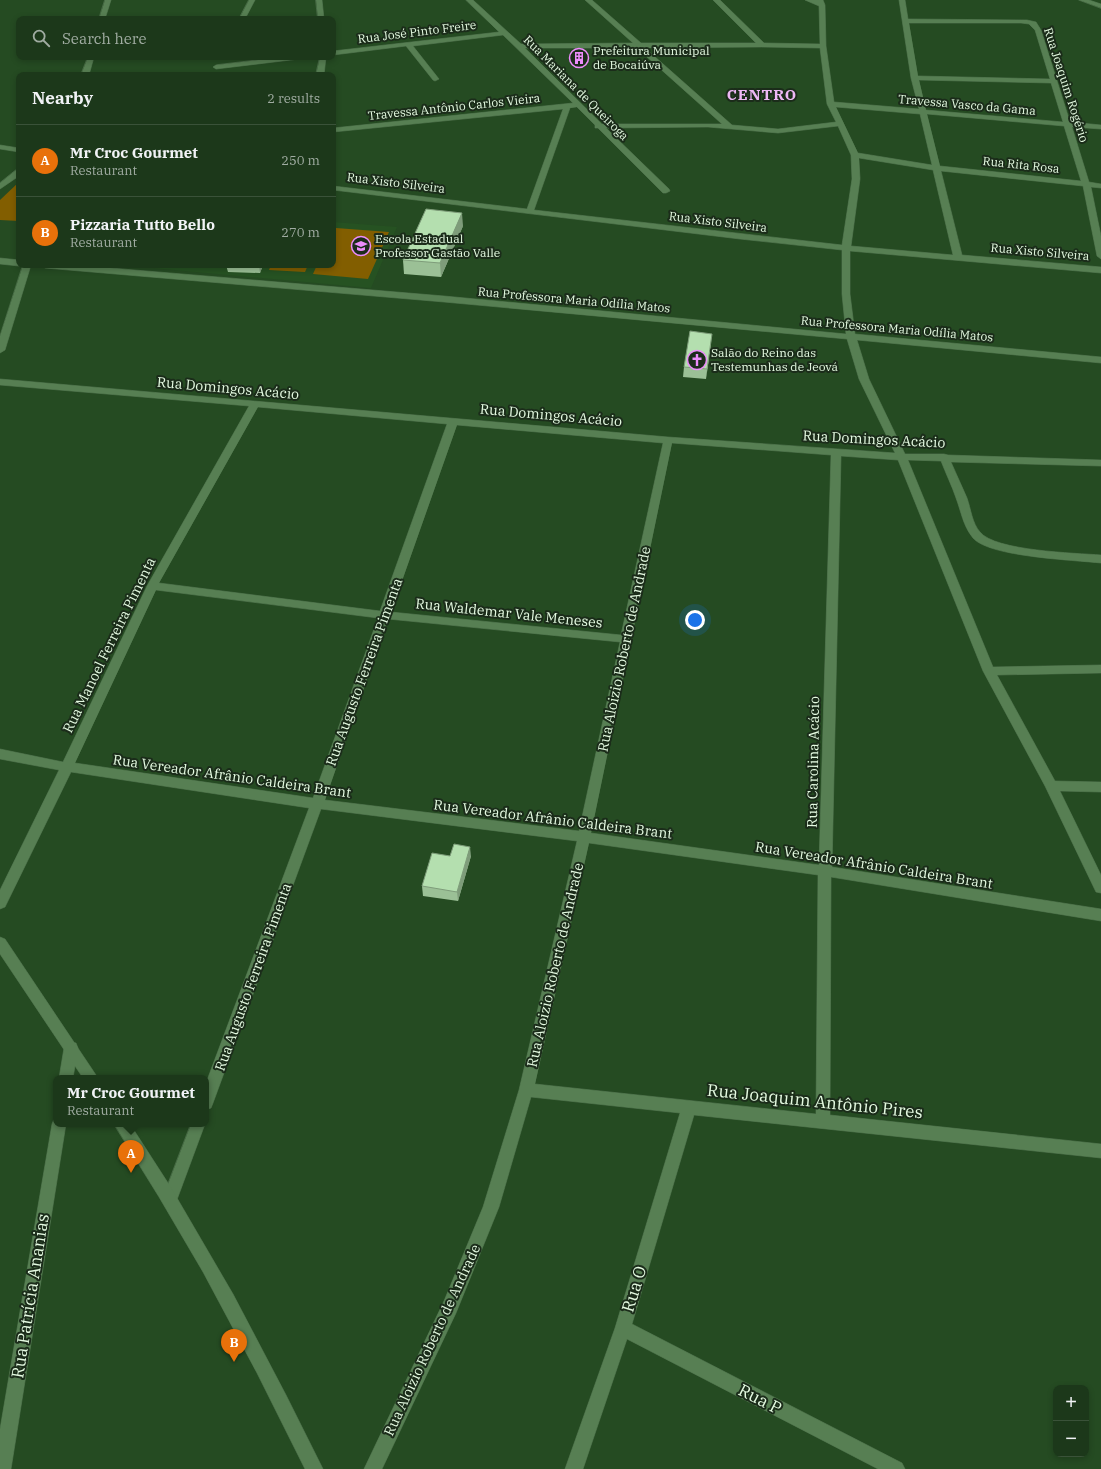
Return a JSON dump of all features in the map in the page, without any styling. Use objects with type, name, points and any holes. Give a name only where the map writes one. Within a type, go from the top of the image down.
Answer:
[{"type":"street","points":[[103,16],[108,0]]},
{"type":"street","points":[[244,16],[252,0]]},
{"type":"street","points":[[319,0],[321,16]]},
{"type":"street","name":"Rua Mariana de Queiroga","points":[[469,0],[504,32],[598,126],[666,191]]},
{"type":"street","points":[[588,0],[730,127]]},
{"type":"street","points":[[716,0],[762,45]]},
{"type":"street","points":[[808,0],[821,2],[823,46],[831,104],[855,155],[856,179],[846,248],[846,294],[850,336],[864,379],[902,457],[990,671],[1051,786],[1101,888]]},
{"type":"street","points":[[902,0],[915,78],[938,168],[958,257]]},
{"type":"street","points":[[1082,0],[1101,6]]},
{"type":"street","name":"Rua Joaquim Rogério","points":[[905,21],[1030,22],[1035,24],[1086,184],[1101,256]]},
{"type":"street","name":"Rua José Pinto Freire","points":[[336,53],[504,32]]},
{"type":"street","points":[[408,44],[435,79]]},
{"type":"street","points":[[518,46],[823,46]]},
{"type":"street","points":[[86,72],[90,60]]},
{"type":"street","points":[[214,72],[220,60]]},
{"type":"street","points":[[216,68],[276,60]]},
{"type":"street","points":[[320,72],[322,60]]},
{"type":"street","points":[[915,78],[1054,81]]},
{"type":"street","name":"Travessa Vasco da Gama","points":[[831,104],[1101,127]]},
{"type":"street","name":"Travessa Antônio Carlos Vieira","points":[[336,130],[577,105]]},
{"type":"street","points":[[530,211],[559,134],[566,107]]},
{"type":"street","points":[[598,126],[686,125],[778,131],[840,124]]},
{"type":"street","points":[[0,147],[16,150]]},
{"type":"street","name":"Rua Rita Rosa","points":[[855,155],[938,168],[1101,186]]},
{"type":"street","points":[[0,188],[16,175]]},
{"type":"street","name":"Rua Xisto Silveira","points":[[336,188],[740,238],[1101,270]]},
{"type":"street","points":[[0,261],[16,263]]},
{"type":"street","points":[[0,350],[26,268]]},
{"type":"street","name":"Rua Professora Maria Odília Matos","points":[[80,268],[452,300],[1101,360]]},
{"type":"street","name":"Rua Domingos Acácio","points":[[0,382],[668,440],[902,457],[1101,463]]},
{"type":"street","name":"Rua Manoel Ferreira Pimenta","points":[[0,903],[68,767],[152,586],[255,404]]},
{"type":"street","name":"Rua Augusto Ferreira Pimenta","points":[[209,1095],[317,804],[453,421]]},
{"type":"street","name":"Rua Aloizio Roberto de Andrade","points":[[373,1469],[450,1307],[488,1215],[526,1090],[584,837],[668,440]]},
{"type":"street","name":"Rua Carolina Acácio","points":[[824,1120],[825,871],[836,452]]},
{"type":"street","points":[[944,458],[964,504],[970,527],[979,539],[990,544],[1010,548],[1101,559]]},
{"type":"street","name":"Rua Waldemar Vale Meneses","points":[[152,586],[385,615],[625,639]]},
{"type":"street","points":[[990,671],[1101,670]]},
{"type":"street","name":"Rua Vereador Afrânio Caldeira Brant","points":[[0,754],[68,767],[317,804],[584,837],[825,871],[1101,915]]},
{"type":"street","points":[[1051,786],[1101,787]]},
{"type":"street","points":[[0,943],[89,1075]]},
{"type":"street","points":[[66,1075],[71,1048]]},
{"type":"street","name":"Rua Joaquim Antônio Pires","points":[[526,1090],[689,1108],[824,1120],[1101,1151]]},
{"type":"street","name":"Rua O","points":[[574,1469],[623,1328],[689,1108]]},
{"type":"street","name":"Rua Patrícia Ananias","points":[[2,1469],[59,1127]]},
{"type":"street","points":[[123,1127],[170,1200],[280,1397],[314,1469]]},
{"type":"street","points":[[170,1200],[197,1127]]},
{"type":"street","name":"Rua P","points":[[623,1328],[896,1469]]},
{"type":"shaded area","points":[[16,185],[16,221],[0,220],[0,200]]},
{"type":"shaded area","name":"Escola Estadual Professor Gastão Valle","points":[[336,222],[397,227],[371,288],[153,268],[336,268]]},
{"type":"shaded area","points":[[336,228],[389,232],[368,279],[313,274],[316,268],[336,268]]},
{"type":"shaded area","points":[[270,268],[307,268],[305,272],[269,270]]},
{"type":"building","points":[[426,209],[462,213],[440,263],[403,260]]},
{"type":"building","name":"Salão do Reino das Testemunhas de Jeová","points":[[690,331],[712,334],[707,369],[684,367]]},
{"type":"building","points":[[454,844],[470,847],[457,892],[422,886],[432,853],[450,856]]},
{"type":"place","name":"Prefeitura Municipal de Bocaiúva","points":[[579,58]]},
{"type":"place","name":"Escola Estadual Professor Gastão Valle","points":[[361,246]]},
{"type":"place","name":"Salão do Reino das Testemunhas de Jeová","points":[[697,360]]},
{"type":"place","name":"Mr Croc Gourmet","points":[[131,1173]]},
{"type":"place","name":"Pizzaria Tutto Bello","points":[[234,1362]]},
{"type":"district","name":"CENTRO","points":[[762,95]]}]
